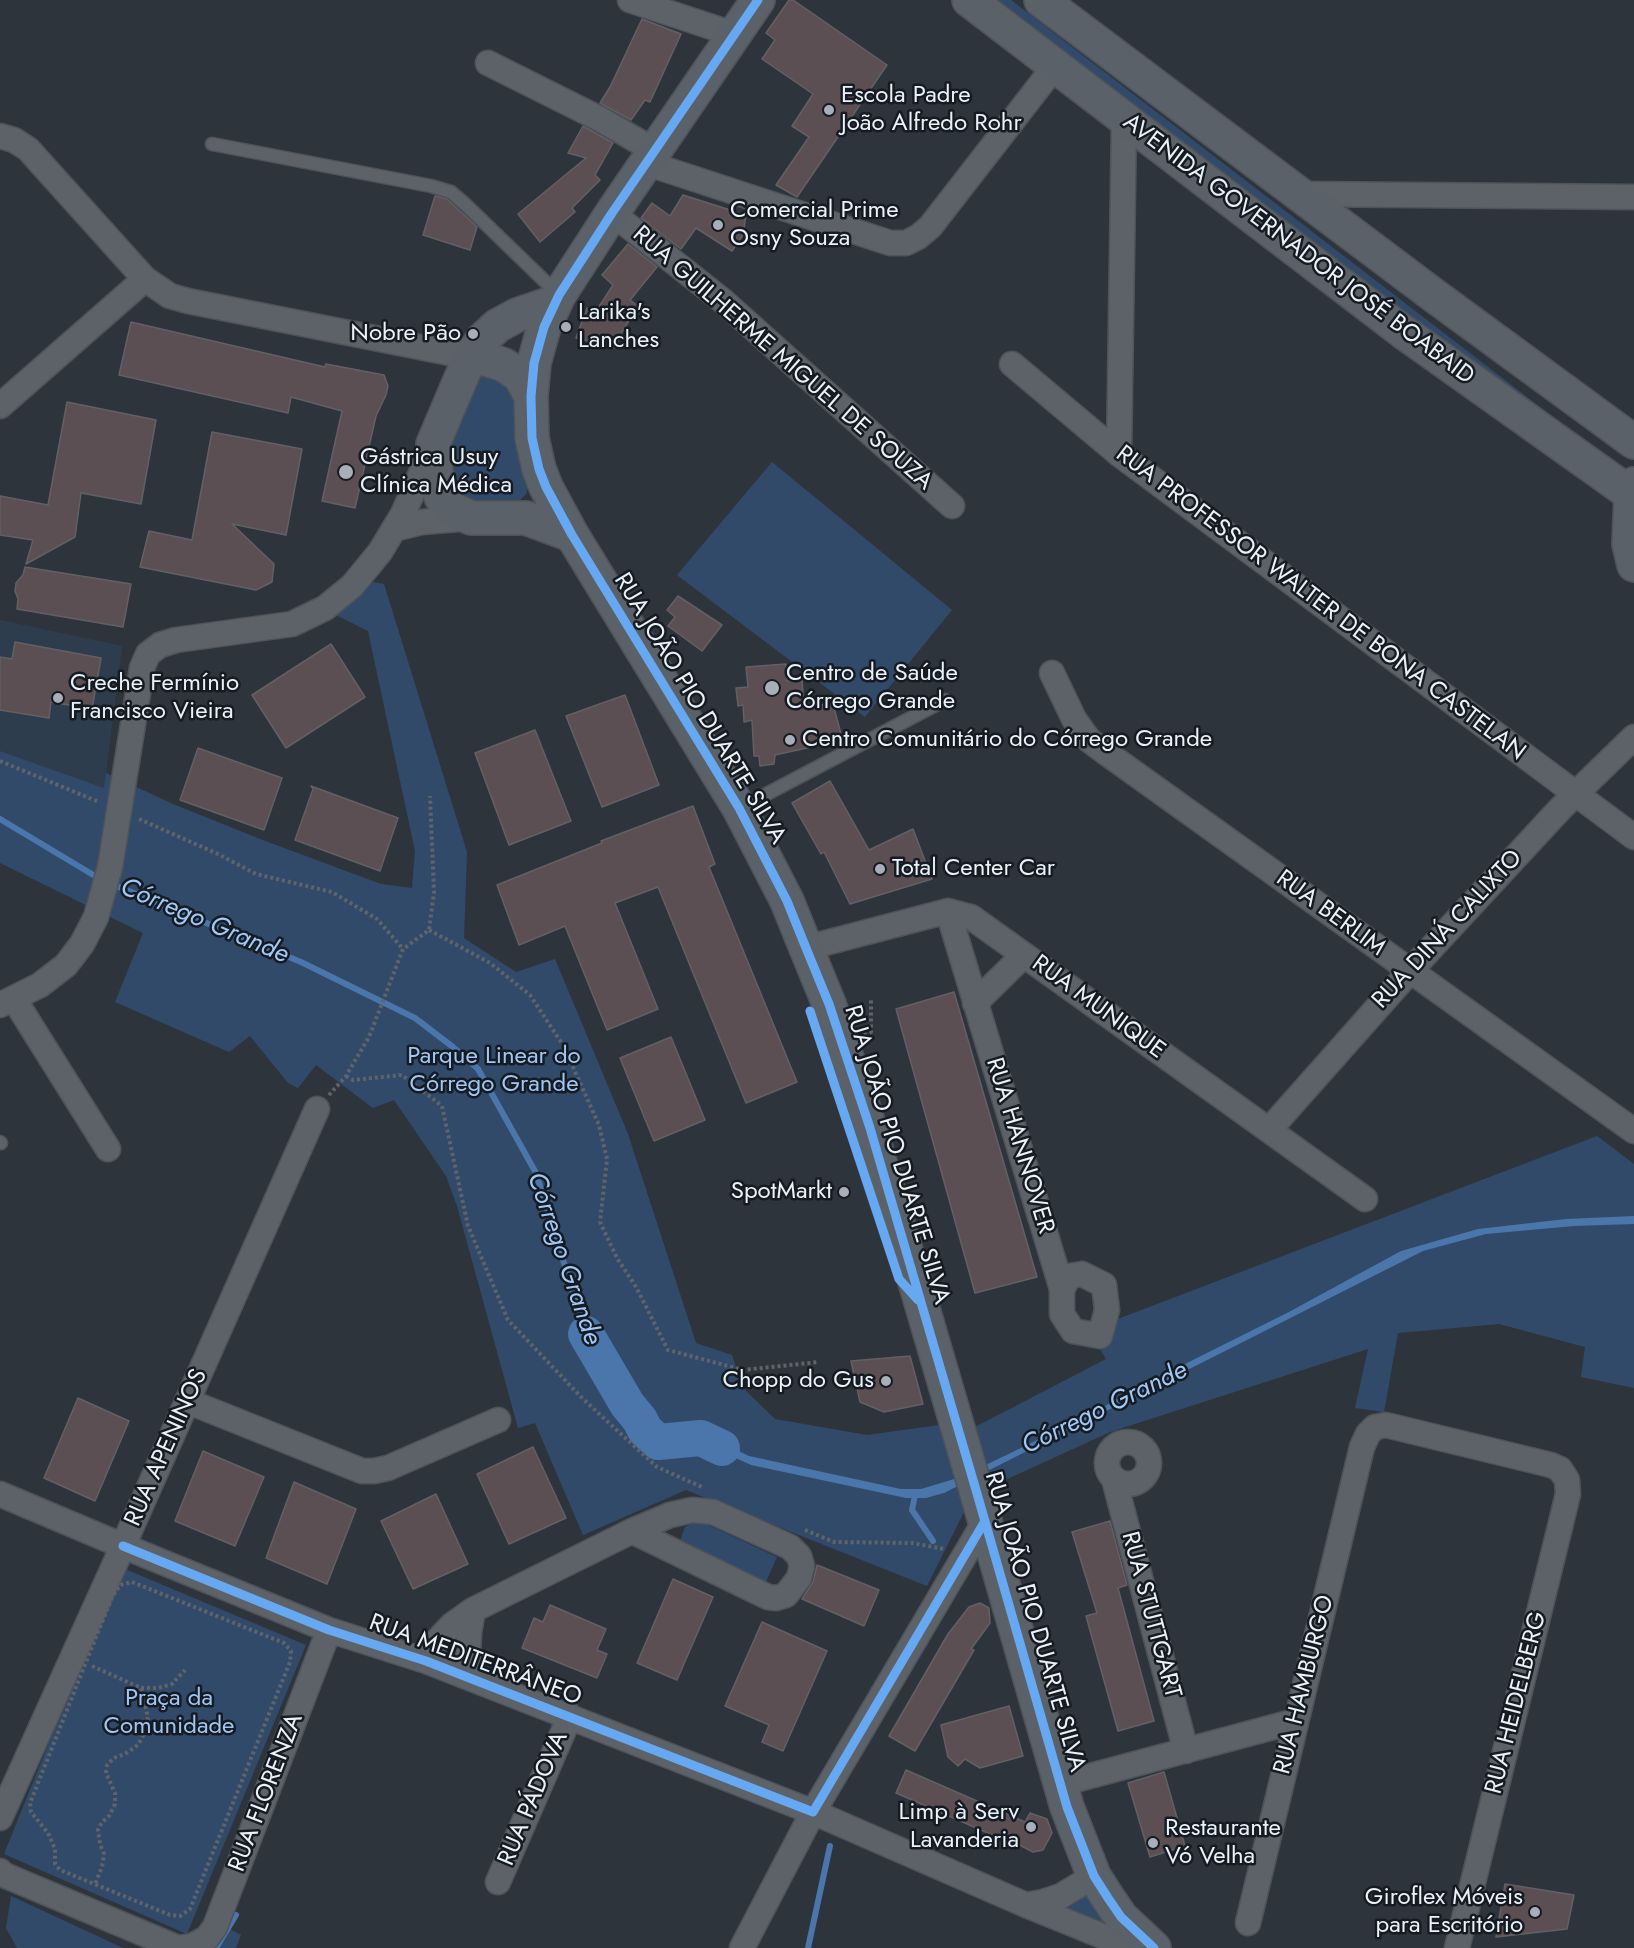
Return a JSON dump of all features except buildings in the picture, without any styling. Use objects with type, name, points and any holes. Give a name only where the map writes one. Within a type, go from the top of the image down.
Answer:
[{"type":"main road","name":"RUA JOÃO PIO DUARTE SILVA","points":[[758,0],[612,213],[557,298],[544,327],[534,363],[531,396],[532,438],[546,487],[572,535],[739,808],[787,901],[829,1004],[870,1128],[1067,1807],[1094,1876],[1121,1917],[1154,1948]]},
{"type":"main road","name":"AVENIDA GOVERNADOR JOSÉ BOABAID","points":[[969,0],[1402,332],[1632,489]]},
{"type":"main road","name":"AVENIDA GOVERNADOR JOSÉ BOABAID","points":[[1041,0],[1432,294],[1634,442]]},
{"type":"main road","points":[[1402,332],[1432,294]]},
{"type":"main road","points":[[557,298],[497,326],[483,339],[470,357],[433,444],[441,497],[452,509],[471,518],[526,518],[572,535]]},
{"type":"main road","points":[[470,357],[504,365],[520,376],[531,396]]},
{"type":"main road","points":[[508,518],[525,507],[535,493],[541,474]]},
{"type":"main road","points":[[1632,489],[1629,544],[1634,565]]},
{"type":"street","points":[[630,0],[733,34]]},
{"type":"street","points":[[488,63],[600,119],[651,157],[890,243],[906,243],[930,227],[1054,66]]},
{"type":"street","points":[[1119,454],[1124,120]]},
{"type":"street","points":[[0,136],[14,140],[28,149],[145,279],[170,296],[188,302],[470,357]]},
{"type":"street","points":[[1301,194],[1634,197]]},
{"type":"street","name":"RUA GUILHERME MIGUEL DE SOUZA","points":[[612,213],[723,301],[952,506]]},
{"type":"street","points":[[0,406],[145,279]]},
{"type":"street","name":"RUA PROFESSOR WALTER DE BONA CASTELAN","points":[[1012,364],[1119,454],[1634,837]]},
{"type":"street","points":[[108,1149],[7,1002],[40,985],[66,965],[82,944],[96,917],[110,867],[142,668],[148,654],[160,645],[176,640],[292,624],[325,608],[351,586],[380,552],[403,514],[433,444]]},
{"type":"street","points":[[394,529],[422,522],[471,518]]},
{"type":"street","name":"RUA BERLIM","points":[[1052,673],[1074,719],[1089,740],[1634,1131]]},
{"type":"street","name":"RUA DINÁ CALIXTO","points":[[1269,1130],[1410,971],[1575,794],[1634,736]]},
{"type":"street","points":[[806,948],[948,910]]},
{"type":"street","name":"RUA MUNIQUE","points":[[948,910],[971,917],[1365,1199]]},
{"type":"street","name":"RUA HANNOVER","points":[[948,910],[1062,1289]]},
{"type":"street","points":[[975,1003],[1024,955]]},
{"type":"street","name":"RUA APENINOS","points":[[0,1818],[317,1109]]},
{"type":"street","points":[[187,1401],[362,1470],[374,1471],[388,1468],[498,1419]]},
{"type":"street","name":"RUA HAMBURGO","points":[[1248,1923],[1362,1447],[1368,1434],[1375,1427],[1386,1425],[1551,1464]]},
{"type":"street","name":"RUA HEIDELBERG","points":[[1457,1948],[1568,1494],[1567,1480],[1560,1469],[1551,1464]]},
{"type":"street","name":"RUA STUTTGART","points":[[1114,1479],[1186,1751]]},
{"type":"street","name":"RUA MEDITERRÂNEO","points":[[0,1494],[329,1630],[472,1678],[813,1812],[1026,1905],[1132,1948]]},
{"type":"street","points":[[742,1948],[813,1812],[966,1553],[981,1506]]},
{"type":"street","points":[[426,1661],[438,1640],[452,1625],[473,1610],[632,1531],[670,1515],[692,1510],[713,1512],[790,1547],[799,1556],[802,1566],[799,1578],[786,1595],[776,1598],[768,1597],[632,1531]]},
{"type":"street","points":[[472,1678],[468,1656],[473,1610]]},
{"type":"street","name":"RUA FLORENZA","points":[[0,1871],[4,1875],[178,1948],[192,1946],[207,1938],[215,1927],[329,1630]]},
{"type":"street","name":"RUA PÁDOVA","points":[[498,1882],[570,1716]]},
{"type":"street","points":[[1060,1784],[1296,1721]]},
{"type":"street","points":[[1026,1905],[1061,1896],[1094,1876]]},
{"type":"lane","points":[[212,144],[431,186],[451,192],[557,298]]},
{"type":"lane","points":[[739,808],[945,700]]},
{"type":"path","points":[[0,761],[218,854],[256,874],[332,892],[377,919],[403,949]]},
{"type":"path","points":[[317,1109],[346,1076],[369,1037],[403,949],[429,930],[434,892],[429,796]]},
{"type":"path","points":[[429,930],[490,963],[530,995],[563,1045],[598,1125],[607,1159],[600,1222],[617,1258],[636,1287],[668,1350],[743,1370],[819,1362]]},
{"type":"path","points":[[346,1076],[353,1080],[402,1076],[442,1107],[468,1226],[508,1320],[584,1399],[657,1467],[708,1490]]},
{"type":"path","points":[[802,1529],[834,1542],[912,1543],[966,1553]]},
{"type":"path","points":[[132,1582],[284,1642],[291,1651],[290,1662],[190,1909],[180,1916],[170,1915],[95,1884],[60,1870],[55,1864],[55,1850],[48,1833],[31,1812],[30,1803],[112,1597],[120,1585],[132,1582]]},
{"type":"path","points":[[86,1663],[141,1688],[158,1688],[172,1684],[185,1670]]},
{"type":"path","points":[[95,1884],[102,1867],[104,1854],[98,1830],[102,1822],[110,1816],[115,1804],[115,1793],[106,1773],[107,1765],[114,1758],[138,1745],[145,1732],[148,1717],[141,1688]]},
{"type":"shaded area","name":"Creche Fermínio Francisco Vieira","points":[[0,620],[122,646],[104,788],[0,751]]},
{"type":"green space","points":[[989,0],[1011,0],[1609,460],[1604,469]]},
{"type":"green space","points":[[473,364],[526,397],[533,473],[526,494],[507,513],[448,495],[440,447]]},
{"type":"green space","points":[[772,462],[952,610],[865,717],[677,575]]},
{"type":"green space","name":"Parque Linear do Córrego Grande","points":[[373,582],[384,584],[467,852],[464,938],[516,972],[555,959],[628,1134],[696,1343],[732,1355],[742,1387],[775,1419],[867,1435],[940,1425],[967,1506],[927,1586],[686,1490],[583,1535],[535,1423],[518,1428],[457,1206],[446,1176],[394,1100],[373,1108],[316,1065],[298,1088],[288,1083],[250,1036],[229,1052],[115,1002],[143,933],[0,863],[0,751],[104,788],[106,773],[173,804],[260,839],[381,884],[412,888],[415,851],[368,631],[336,615]]},
{"type":"green space","points":[[1597,1136],[1634,1164],[1634,1388],[1581,1377],[1585,1347],[1499,1324],[1398,1333],[1384,1412],[1355,1408],[1368,1349],[1110,1432],[990,1487],[973,1428],[1106,1359],[1089,1330]]},
{"type":"green space","points":[[693,1523],[706,1524],[777,1557],[765,1584],[680,1541],[685,1527]]},
{"type":"green space","name":"Praça da Comunidade","points":[[120,1567],[306,1645],[187,1934],[4,1854]]},
{"type":"green space","points":[[1089,1889],[1125,1941],[1067,1909],[1084,1896]]},
{"type":"green space","points":[[11,1896],[123,1948],[17,1948],[6,1928]]},
{"type":"green space","points":[[228,1928],[241,1935],[236,1948],[219,1948]]},
{"type":"water","points":[[1634,1216],[1634,1224],[1574,1226],[1486,1234],[1423,1251],[944,1493],[926,1498],[906,1498],[751,1465],[701,1442],[692,1443],[658,1438],[632,1418],[579,1336],[586,1334],[640,1420],[658,1433],[702,1434],[749,1456],[901,1489],[921,1489],[961,1477],[1095,1412],[1129,1392],[1287,1313],[1401,1251],[1478,1229],[1566,1219]]},
{"type":"waterway","name":"Córrego Grande","points":[[0,819],[100,879]]},
{"type":"waterway","name":"Córrego Grande","points":[[112,884],[301,962],[415,1018],[478,1069],[536,1173],[586,1334]]},
{"type":"waterway","name":"Córrego Grande","points":[[586,1334],[627,1404],[645,1430],[658,1442],[701,1438],[722,1448]]},
{"type":"waterway","points":[[915,1495],[912,1510],[933,1541]]},
{"type":"waterway","points":[[808,1948],[830,1846]]},
{"type":"waterway","points":[[216,1948],[236,1915]]},
{"type":"cycle path","points":[[758,0],[612,213],[559,295],[544,327],[534,363],[531,396],[532,438],[546,487],[572,535],[739,808],[787,901],[829,1004],[870,1128],[1067,1807],[1094,1876],[1121,1917],[1154,1948]]},
{"type":"cycle path","points":[[810,1011],[899,1279],[918,1300]]},
{"type":"cycle path","points":[[123,1546],[329,1630],[426,1661],[813,1812],[985,1521]]},
{"type":"place","name":"Escola Padre João Alfredo Rohr","points":[[829,110]]},
{"type":"place","name":"Comercial Prime Osny Souza","points":[[718,225]]},
{"type":"place","name":"Larika's Lanches","points":[[566,327]]},
{"type":"place","name":"Nobre Pão","points":[[473,334]]},
{"type":"place","name":"Gástrica Usuy Clínica Médica","points":[[346,472]]},
{"type":"place","name":"Centro de Saúde Córrego Grande","points":[[772,688]]},
{"type":"place","name":"Creche Fermínio Francisco Vieira","points":[[58,698]]},
{"type":"place","name":"Centro Comunitário do Córrego Grande","points":[[790,740]]},
{"type":"place","name":"Total Center Car","points":[[880,869]]},
{"type":"place","name":"SpotMarkt","points":[[844,1192]]},
{"type":"place","name":"Chopp do Gus","points":[[886,1381]]},
{"type":"place","name":"Limp à Serv Lavanderia","points":[[1031,1827]]},
{"type":"place","name":"Restaurante Vó Velha","points":[[1153,1843]]},
{"type":"place","name":"Giroflex Móveis para Escritório","points":[[1535,1912]]}]
